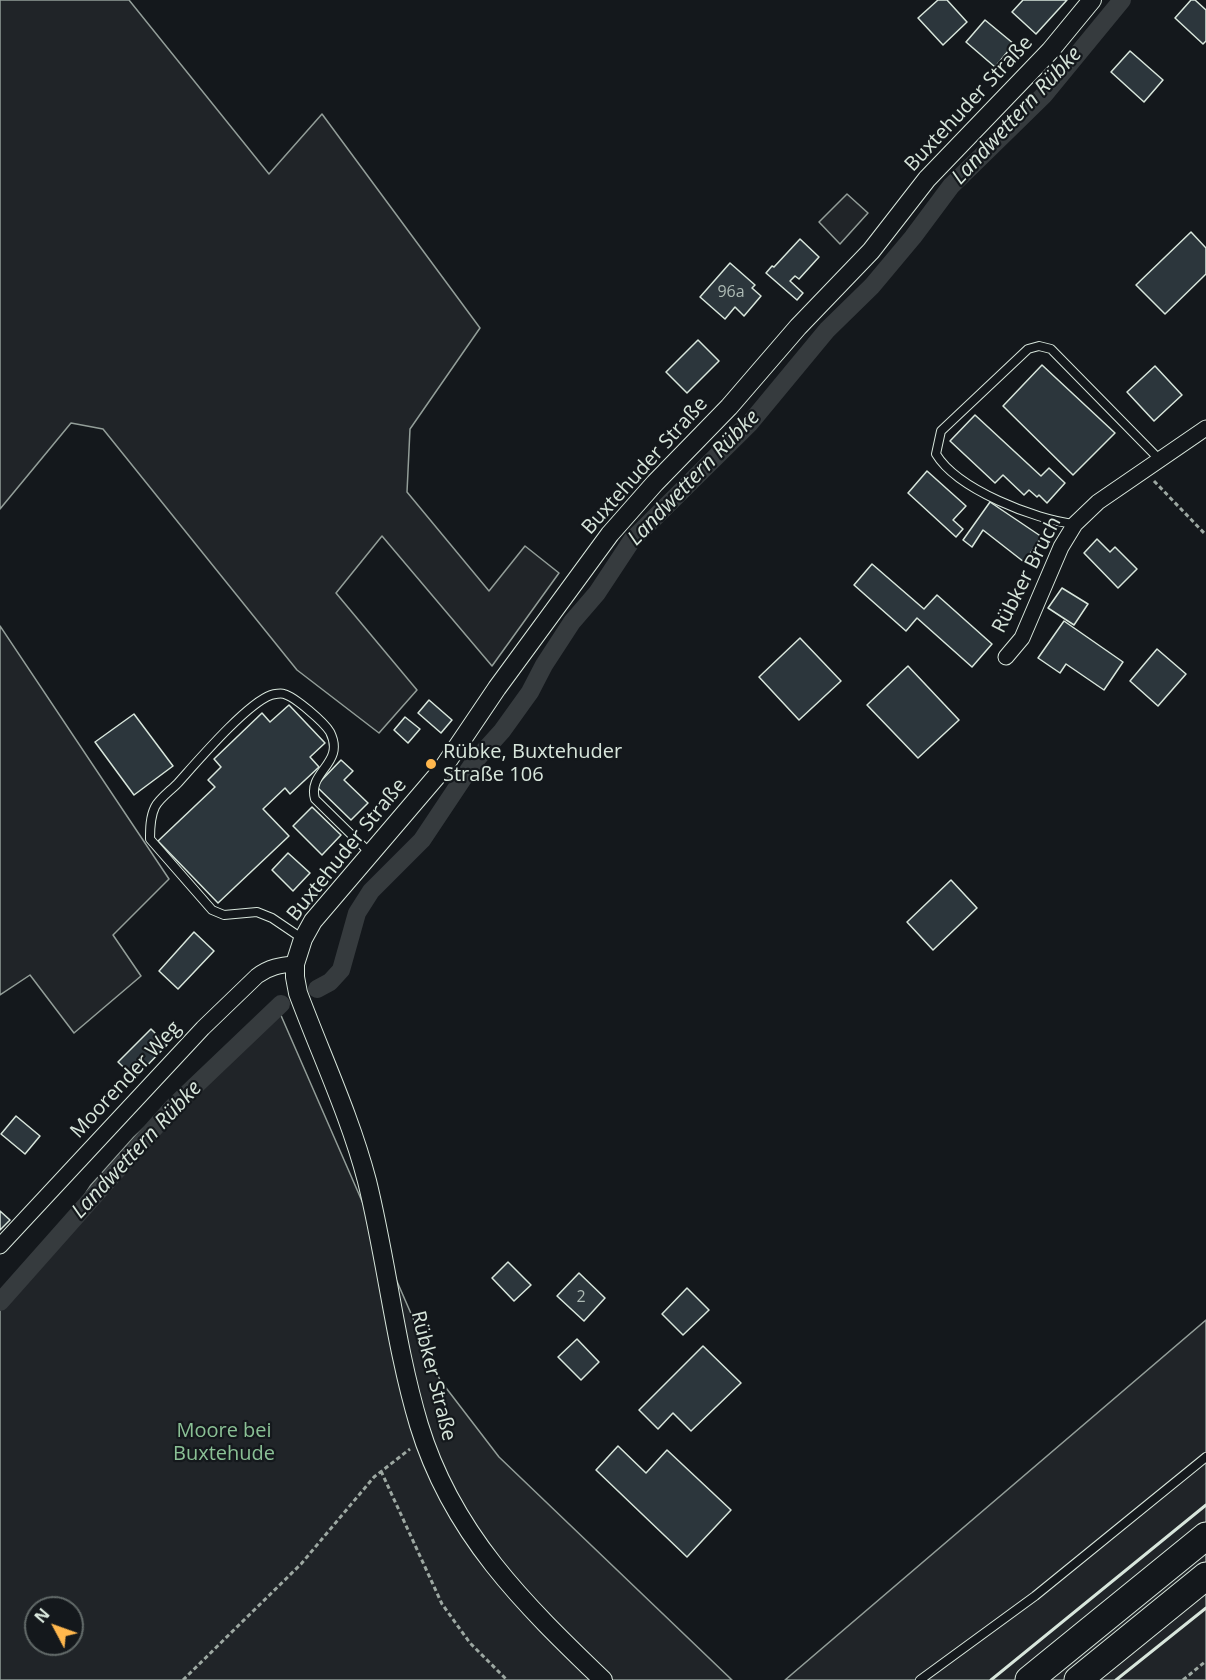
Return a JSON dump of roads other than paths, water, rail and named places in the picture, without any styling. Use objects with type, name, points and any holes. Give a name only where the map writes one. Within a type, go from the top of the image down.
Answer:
[{"type":"highway","points":[[1029,1680],[1206,1536]]},
{"type":"highway","points":[[1078,1680],[1206,1576]]},
{"type":"street","name":"Buxtehuder Straße","points":[[327,1067],[298,993],[295,964],[303,939],[313,921],[441,771],[497,688],[610,534],[655,483],[722,414],[798,327],[864,258],[927,179],[1050,51],[1092,0]]},
{"type":"street","name":"Rübker Bruch","points":[[1006,657],[1022,638],[1061,547],[1075,524],[1098,502],[1206,428]]},
{"type":"street","name":"Moorender Weg","points":[[0,1246],[203,1028],[257,976],[266,969],[295,964]]},
{"type":"street","name":"Rübker Straße","points":[[327,1067],[347,1118],[366,1178],[378,1228],[401,1357],[425,1441],[458,1513],[497,1571],[540,1618],[603,1680]]},
{"type":"lane","points":[[1075,524],[1055,522],[1012,507],[969,483],[942,464],[936,454],[941,431],[1028,349],[1039,346],[1051,349],[1160,460]]},
{"type":"lane","points":[[303,939],[272,918],[258,912],[224,915],[212,910],[150,839],[150,825],[155,807],[206,752],[255,705],[271,695],[283,693],[298,702],[329,731],[334,745],[330,762],[316,779],[312,789],[315,799],[371,854]]},
{"type":"lane","points":[[920,1680],[1035,1596],[1206,1457]]},
{"type":"waterway","name":"Landwettern Rübke","points":[[317,989],[330,982],[341,970],[357,913],[371,891],[422,840],[474,762],[502,731],[530,692],[544,665],[572,622],[597,593],[632,540],[750,423],[827,330],[872,286],[951,186],[1044,95],[1122,0]]},
{"type":"waterway","name":"Landwettern Rübke","points":[[0,1302],[173,1107],[281,1004]]},
{"type":"place","name":"Rübke, Buxtehuder Straße 106","points":[[431,764]]},
{"type":"park label","name":"Moore bei Buxtehude","points":[[224,1442]]}]
